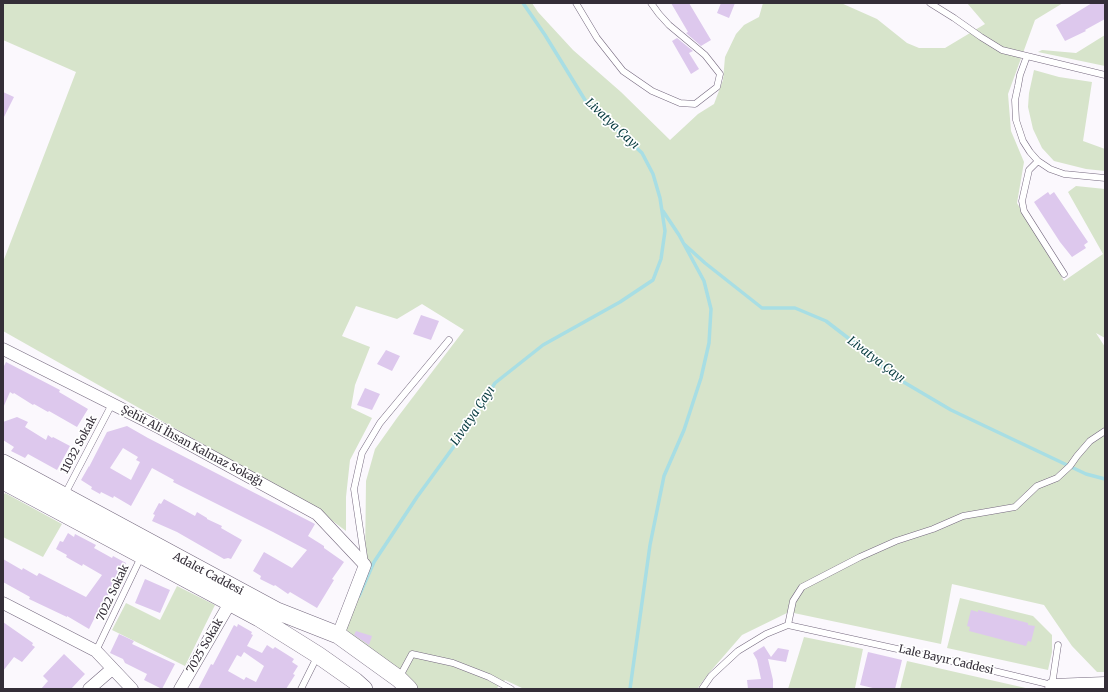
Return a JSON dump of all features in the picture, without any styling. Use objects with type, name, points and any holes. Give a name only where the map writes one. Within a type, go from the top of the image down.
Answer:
[{"type":"street","name":"Şehit Ali İhsan Kalmaz Sokağı","points":[[3,349],[160,428],[317,514],[365,565]]},
{"type":"street","name":"Adalet Caddesi","points":[[7,478],[64,495],[230,602],[259,618],[318,655],[364,689]]},
{"type":"street","name":"Adalet Caddesi","points":[[7,478],[145,548],[277,611],[338,636],[404,684]]},
{"type":"street","points":[[338,636],[365,565]]},
{"type":"street","name":"7025 Sokak","points":[[180,689],[230,602]]},
{"type":"street","points":[[3,603],[96,651],[132,689]]},
{"type":"street","points":[[89,689],[112,669]]},
{"type":"street","name":"Lale Bayır Caddesi","points":[[1051,687],[1105,684]]},
{"type":"lane","points":[[576,3],[597,38],[623,71],[652,91],[680,104],[695,104],[717,87],[720,74],[705,55],[669,25],[651,3]]},
{"type":"lane","points":[[930,3],[1002,50],[1105,75]]},
{"type":"lane","points":[[1027,56],[1020,75],[1015,100],[1016,120],[1023,141],[1030,152],[1038,161],[1050,169],[1064,174],[1105,178]]},
{"type":"lane","points":[[1038,161],[1029,170],[1022,201],[1024,211],[1064,274]]},
{"type":"lane","points":[[365,565],[354,489],[362,453],[380,423],[449,340]]},
{"type":"lane","name":"11032 Sokak","points":[[64,495],[112,404]]},
{"type":"lane","points":[[702,689],[711,676],[738,651],[766,634],[788,625],[793,601],[802,587],[860,557],[896,541],[933,529],[963,516],[1015,507],[1037,486],[1057,478],[1070,466],[1090,441],[1105,431]]},
{"type":"lane","name":"7022 Sokak","points":[[96,651],[145,548]]},
{"type":"lane","name":"Lale Bayır Caddesi","points":[[788,625],[961,663],[1051,687]]},
{"type":"lane","points":[[1051,687],[1058,645]]},
{"type":"lane","points":[[404,684],[412,654],[453,663],[489,677],[512,689]]},
{"type":"lane","points":[[301,689],[318,655]]},
{"type":"green space","points":[[3,3],[532,3],[538,12],[573,50],[621,92],[670,140],[698,114],[714,104],[723,80],[725,57],[736,34],[744,25],[759,17],[763,3],[841,3],[877,19],[907,43],[919,48],[945,48],[985,24],[967,3],[1063,3],[1035,20],[1008,94],[1011,131],[1024,162],[1017,203],[1064,281],[1103,254],[1068,192],[1076,186],[1105,189],[1105,338],[1096,333],[1105,347],[1105,672],[1097,672],[1072,646],[1044,605],[952,584],[941,644],[789,612],[742,635],[697,689],[524,689],[505,680],[496,689],[409,689],[338,635],[365,565],[366,481],[375,449],[464,330],[422,304],[397,319],[356,306],[342,336],[370,347],[355,385],[351,408],[372,418],[350,460],[346,497],[346,531],[314,507],[3,331],[3,262],[76,72],[3,40]]},
{"type":"green space","points":[[1105,35],[1105,66],[1038,52],[1042,50],[1076,53]]},
{"type":"green space","points":[[1034,70],[1059,77],[1092,82],[1083,141],[1105,149],[1105,171],[1086,169],[1054,161],[1042,148],[1033,129],[1028,107],[1029,93]]},
{"type":"green space","points":[[5,493],[62,524],[43,557],[3,537],[3,496]]},
{"type":"green space","points":[[177,586],[215,605],[185,666],[112,630],[126,603],[160,620]]},
{"type":"green space","points":[[960,598],[1033,616],[1052,635],[1052,652],[1048,670],[947,648]]},
{"type":"green space","points":[[804,637],[863,649],[855,688],[859,689],[788,689]]},
{"type":"green space","points":[[907,661],[1030,689],[900,689]]},
{"type":"building","points":[[671,3],[689,3],[711,40],[701,46],[686,33],[688,32]]},
{"type":"building","points":[[721,3],[735,3],[729,18],[717,13]]},
{"type":"building","points":[[1092,3],[1105,3],[1105,19],[1085,30],[1086,31],[1065,41],[1056,25]]},
{"type":"building","points":[[677,38],[693,51],[689,53],[699,69],[691,74],[672,41]]},
{"type":"building","points":[[3,92],[14,97],[3,119]]},
{"type":"building","points":[[1048,192],[1050,195],[1054,192],[1088,242],[1084,245],[1086,248],[1072,257],[1060,242],[1034,202]]},
{"type":"building","points":[[421,315],[439,321],[431,340],[413,334]]},
{"type":"building","points":[[386,350],[400,356],[392,371],[377,364]]},
{"type":"building","points":[[6,362],[60,390],[59,392],[88,409],[77,427],[49,411],[48,412],[34,404],[33,405],[14,393],[13,394],[10,392],[3,408],[3,368]]},
{"type":"building","points":[[365,388],[380,394],[372,410],[357,405]]},
{"type":"building","points":[[17,417],[28,422],[25,427],[46,440],[48,435],[70,446],[57,470],[28,454],[25,458],[11,451],[14,447],[3,440],[3,422]]},
{"type":"building","points":[[127,426],[315,524],[308,536],[324,546],[324,548],[344,562],[332,579],[334,580],[317,608],[290,592],[288,594],[275,585],[274,586],[260,579],[261,576],[253,571],[264,552],[292,568],[307,550],[173,482],[174,480],[152,468],[131,506],[114,496],[113,498],[101,492],[100,494],[91,489],[92,487],[81,480],[107,432]],"holes":[[[123,448],[138,457],[136,460],[140,462],[131,480],[110,468]]]},
{"type":"building","points":[[164,499],[195,516],[197,512],[207,519],[222,526],[221,528],[242,540],[231,559],[224,559],[177,532],[152,521],[155,515],[153,514],[159,503],[161,504]]},
{"type":"building","points":[[68,533],[74,537],[75,534],[96,545],[94,548],[112,558],[113,556],[126,563],[102,606],[104,608],[96,620],[94,619],[89,629],[67,616],[29,599],[30,597],[3,582],[3,559],[22,570],[23,568],[37,576],[39,573],[86,597],[102,575],[83,564],[82,566],[66,557],[67,555],[56,549],[60,541],[63,542]]},
{"type":"building","points":[[145,579],[170,590],[160,613],[135,603]]},
{"type":"building","points":[[971,610],[978,612],[978,610],[1035,626],[1031,642],[1028,641],[1026,646],[969,631],[970,627],[967,626]]},
{"type":"building","points":[[3,622],[33,643],[32,645],[35,647],[22,662],[14,657],[3,671]]},
{"type":"building","points":[[238,624],[252,632],[251,634],[253,635],[247,646],[262,653],[267,645],[273,649],[275,647],[294,659],[292,662],[298,666],[293,674],[295,675],[286,689],[198,689],[211,664],[213,665],[234,625],[237,627]],"holes":[[[244,652],[264,666],[256,682],[246,677],[244,680],[228,671],[237,655],[241,657]]]},
{"type":"building","points":[[356,631],[372,636],[369,645],[354,635]]},
{"type":"building","points":[[119,634],[134,641],[132,644],[175,664],[162,689],[144,680],[147,674],[125,663],[123,659],[110,653]]},
{"type":"building","points":[[764,646],[771,657],[778,648],[789,650],[786,662],[768,659],[773,680],[773,689],[748,689],[747,680],[761,679],[757,660],[753,653]]},
{"type":"building","points":[[868,652],[902,660],[895,689],[877,689],[860,685]]},
{"type":"building","points":[[64,654],[85,674],[71,689],[41,689],[48,681],[43,676]]},
{"type":"waterway","name":"Livatya Çayı","points":[[359,596],[374,562],[417,497],[463,434],[495,383],[543,345],[620,302],[653,280],[661,259],[665,231],[660,198],[653,174],[642,153],[585,100],[545,35],[523,3]]},
{"type":"waterway","name":"Livatya Çayı","points":[[630,689],[650,545],[664,476],[684,430],[701,378],[709,343],[711,309],[704,281],[679,235],[663,211]]},
{"type":"waterway","name":"Livatya Çayı","points":[[684,244],[705,263],[762,308],[795,308],[826,321],[865,351],[890,374],[951,410],[1086,474],[1105,479]]}]
